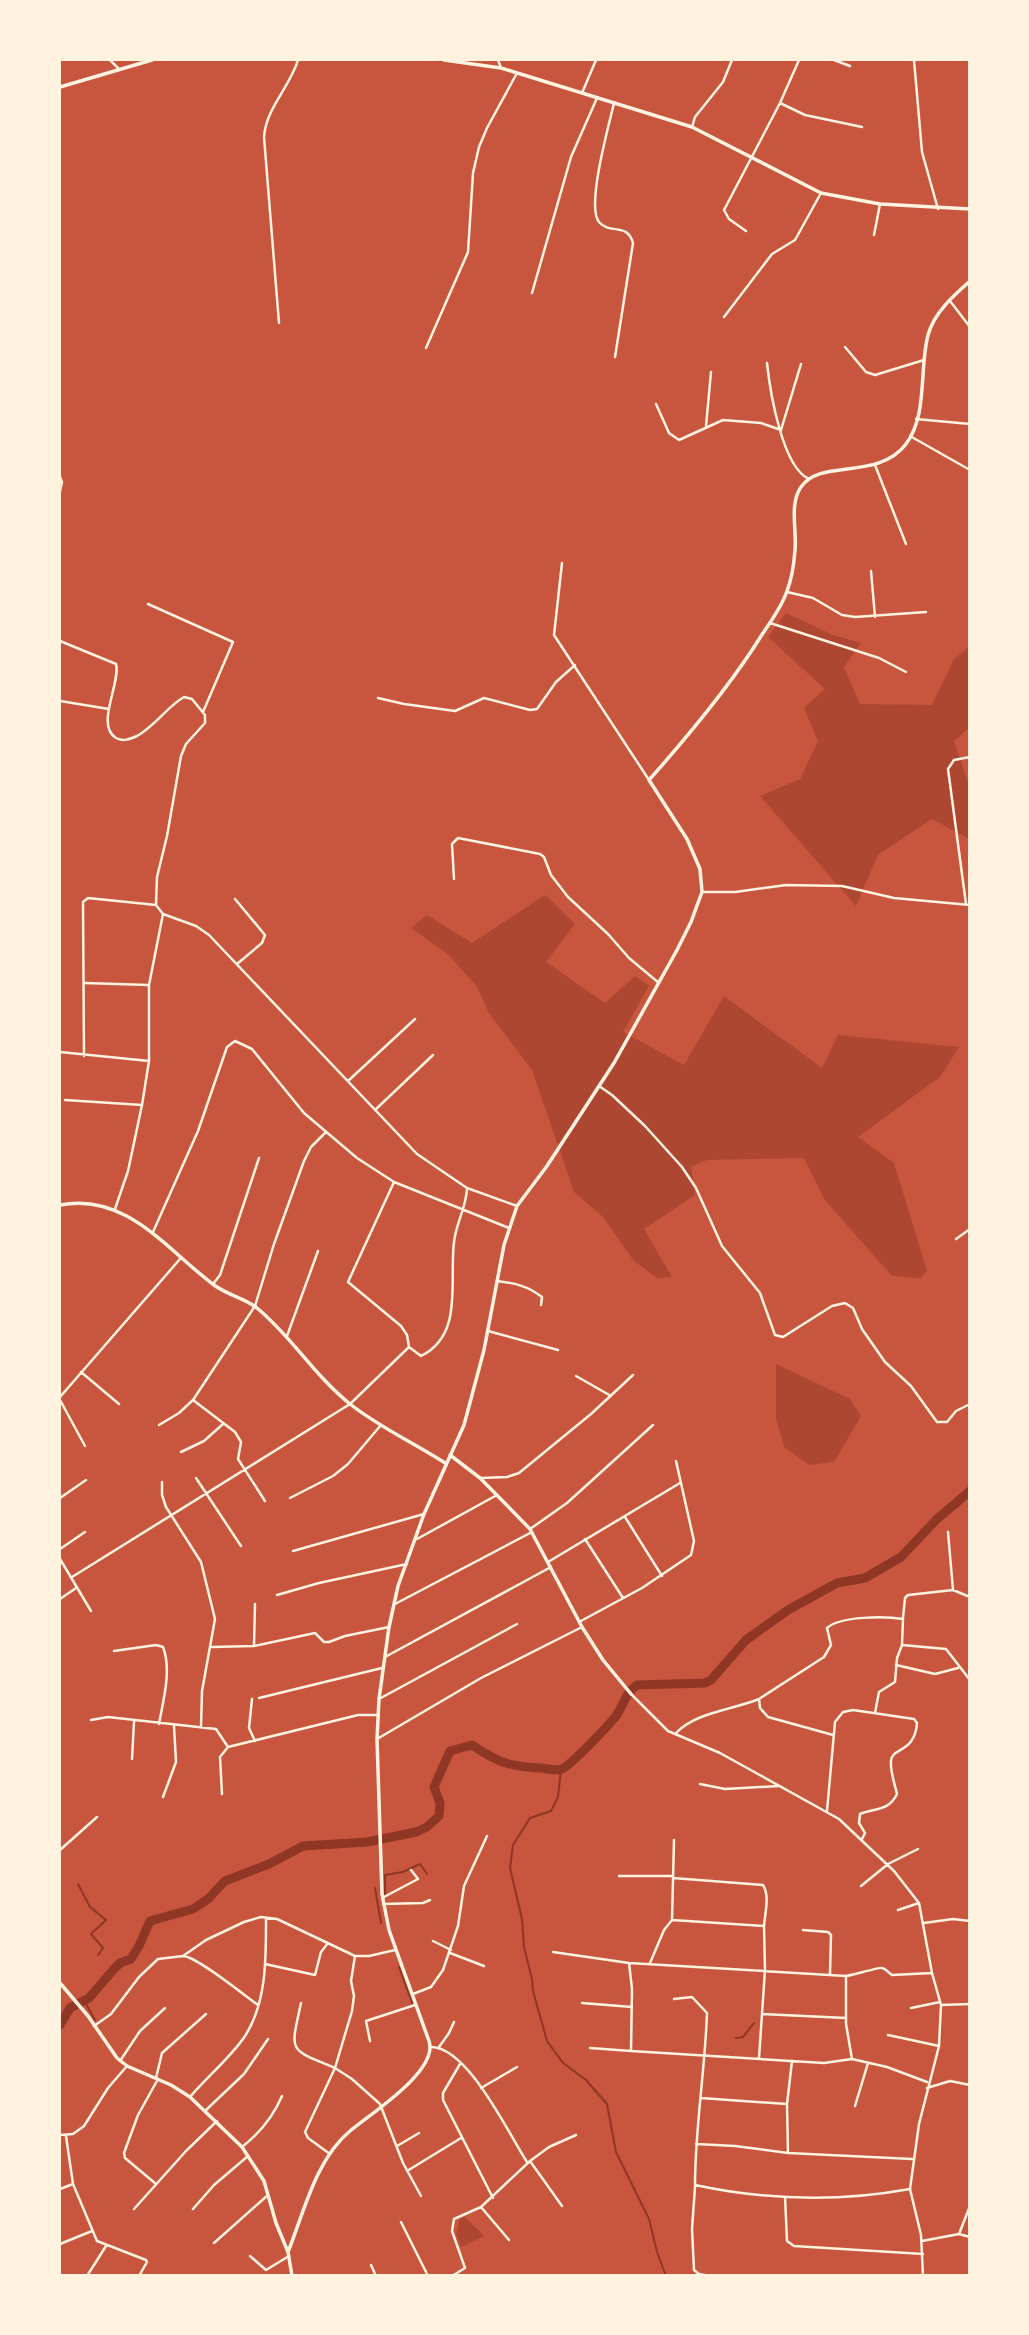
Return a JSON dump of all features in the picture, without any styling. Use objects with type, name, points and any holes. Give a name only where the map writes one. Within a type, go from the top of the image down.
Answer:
[{"type":"street","points":[[110,60],[119,69]]},
{"type":"street","points":[[60,87],[152,60]]},
{"type":"street","points":[[279,323],[264,137],[267,119],[294,73],[298,60]]},
{"type":"street","points":[[443,60],[501,68],[692,127],[821,193],[880,204],[970,209]]},
{"type":"street","points":[[498,60],[501,68]]},
{"type":"street","points":[[582,93],[596,60]]},
{"type":"street","points":[[692,127],[695,117],[723,82],[732,60]]},
{"type":"street","points":[[746,232],[729,219],[724,210],[780,103],[799,60]]},
{"type":"street","points":[[834,60],[850,66]]},
{"type":"street","points":[[914,60],[922,152],[938,209]]},
{"type":"street","points":[[426,348],[468,252],[473,173],[479,147],[486,128],[517,73]]},
{"type":"street","points":[[532,293],[571,157],[597,98]]},
{"type":"street","points":[[614,103],[601,159],[594,209],[602,225],[626,232],[634,243],[615,357]]},
{"type":"street","points":[[780,103],[805,115],[862,127]]},
{"type":"street","points":[[724,317],[772,254],[795,240],[821,193]]},
{"type":"street","points":[[874,235],[880,204]]},
{"type":"street","points":[[649,780],[718,697],[770,623],[787,592],[796,550],[797,495],[802,485],[809,479],[837,470],[875,465],[895,454],[905,444],[916,419],[928,334],[934,321],[970,281]]},
{"type":"street","points":[[950,301],[970,327]]},
{"type":"street","points":[[845,347],[866,372],[875,375],[924,360]]},
{"type":"street","points":[[767,363],[771,400],[780,430],[795,468],[809,479]]},
{"type":"street","points":[[780,430],[801,364]]},
{"type":"street","points":[[706,426],[712,372]]},
{"type":"street","points":[[656,404],[669,433],[679,440],[723,420],[761,423],[780,430]]},
{"type":"street","points":[[916,419],[970,424]]},
{"type":"street","points":[[910,436],[970,470]]},
{"type":"street","points":[[875,465],[906,544]]},
{"type":"street","points":[[60,477],[60,491]]},
{"type":"street","points":[[250,2256],[266,2270],[288,2254],[317,2179],[330,2154],[347,2133],[382,2107],[428,2059],[431,2047],[395,1950],[382,1898],[377,1739],[379,1699],[389,1627],[414,1540],[445,1463],[464,1425],[488,1331],[509,1228],[517,1206],[547,1166],[599,1086],[659,983],[691,922],[702,892],[700,869],[687,839],[558,642],[553,630],[562,563]]},
{"type":"street","points":[[871,571],[875,617]]},
{"type":"street","points":[[787,592],[813,598],[842,615],[875,617],[926,612]]},
{"type":"street","points":[[148,604],[233,642],[203,712]]},
{"type":"street","points":[[770,623],[878,658],[906,672]]},
{"type":"street","points":[[60,641],[116,664],[117,675],[108,727],[111,733],[121,740],[148,729],[184,697],[192,699],[203,712],[205,723],[186,744],[181,756],[157,877],[156,905],[163,914],[202,930],[417,1154],[467,1188],[517,1206]]},
{"type":"street","points":[[378,698],[455,711],[484,698],[530,710],[537,709],[556,682],[575,665]]},
{"type":"street","points":[[60,701],[109,709]]},
{"type":"street","points":[[702,892],[735,892],[786,885],[842,886],[894,898],[968,904],[948,769],[954,760],[970,757]]},
{"type":"street","points":[[454,879],[452,844],[457,838],[540,854],[558,886],[568,897],[608,934],[629,958],[659,983]]},
{"type":"street","points":[[85,1056],[83,902],[88,898],[156,905]]},
{"type":"street","points":[[235,899],[265,935],[262,943],[237,964]]},
{"type":"street","points":[[116,1209],[128,1171],[142,1105],[149,1061],[149,985],[163,914]]},
{"type":"street","points":[[85,983],[149,985]]},
{"type":"street","points":[[348,1081],[415,1018]]},
{"type":"street","points":[[153,1232],[198,1131],[230,1043],[239,1041],[253,1049],[304,1113],[357,1158],[394,1182],[509,1228]]},
{"type":"street","points":[[60,1052],[149,1061]]},
{"type":"street","points":[[375,1110],[433,1055]]},
{"type":"street","points":[[599,1086],[646,1126],[682,1167],[696,1188],[722,1246],[760,1293],[775,1335],[783,1337],[832,1306],[845,1303],[852,1308],[862,1329],[885,1362],[911,1386],[937,1422],[947,1422],[956,1411],[970,1404]]},
{"type":"street","points":[[65,1100],[142,1105]]},
{"type":"street","points":[[159,1425],[180,1413],[193,1401],[255,1306],[304,1161],[311,1147],[325,1133]]},
{"type":"street","points":[[213,1284],[220,1275],[260,1158]]},
{"type":"street","points":[[394,1182],[348,1282],[401,1326],[407,1335],[409,1347],[418,1355],[425,1355],[447,1331],[453,1299],[453,1245],[467,1188]]},
{"type":"street","points":[[60,1205],[74,1202],[116,1209],[153,1232],[180,1259],[213,1284],[255,1306],[310,1366],[351,1404],[445,1463]]},
{"type":"street","points":[[956,1239],[970,1228]]},
{"type":"street","points":[[286,1339],[317,1251]]},
{"type":"street","points":[[85,1446],[60,1398],[180,1259]]},
{"type":"street","points":[[497,1281],[514,1283],[533,1290],[542,1297],[541,1304]]},
{"type":"street","points":[[488,1331],[558,1350]]},
{"type":"street","points":[[72,1577],[351,1404],[409,1347]]},
{"type":"street","points":[[81,1372],[120,1404]]},
{"type":"street","points":[[480,1478],[507,1477],[519,1473],[633,1375]]},
{"type":"street","points":[[576,1376],[611,1395]]},
{"type":"street","points":[[193,1401],[239,1438],[241,1443],[237,1455],[265,1501]]},
{"type":"street","points":[[181,1452],[204,1441],[223,1424]]},
{"type":"street","points":[[289,1498],[340,1471],[382,1424]]},
{"type":"street","points":[[395,1604],[531,1531],[653,1425]]},
{"type":"street","points":[[450,1455],[480,1478],[531,1531],[603,1661],[624,1688],[657,1722],[675,1734],[715,1750],[827,1811],[862,1839],[911,1889],[919,1903],[932,1973],[941,2004],[939,2046],[912,2159],[910,2189],[922,2241],[923,2276]]},
{"type":"street","points":[[579,1622],[662,1576],[685,1561],[693,1550],[694,1541],[676,1461]]},
{"type":"street","points":[[196,1478],[241,1546]]},
{"type":"street","points":[[60,1499],[86,1480]]},
{"type":"street","points":[[162,1482],[166,1507],[201,1562],[215,1619],[202,1691],[201,1727]]},
{"type":"street","points":[[548,1562],[681,1483]]},
{"type":"street","points":[[414,1540],[496,1495]]},
{"type":"street","points":[[293,1550],[424,1514]]},
{"type":"street","points":[[625,1517],[662,1576]]},
{"type":"street","points":[[60,1549],[85,1532]]},
{"type":"street","points":[[948,1532],[953,1590]]},
{"type":"street","points":[[585,1539],[623,1598]]},
{"type":"street","points":[[60,1559],[91,1611]]},
{"type":"street","points":[[277,1595],[407,1563]]},
{"type":"street","points":[[385,1657],[551,1567]]},
{"type":"street","points":[[60,1599],[76,1588]]},
{"type":"street","points":[[875,1713],[879,1692],[895,1682],[897,1658],[902,1645],[906,1596],[953,1590],[970,1597]]},
{"type":"street","points":[[254,1646],[256,1604]]},
{"type":"street","points":[[675,1734],[687,1723],[759,1699],[824,1657],[831,1645],[827,1628],[833,1623],[880,1618],[903,1619]]},
{"type":"street","points":[[379,1699],[517,1623]]},
{"type":"street","points":[[211,1647],[254,1646],[315,1633],[324,1642],[328,1642],[389,1627]]},
{"type":"street","points":[[377,1739],[481,1678],[582,1627]]},
{"type":"street","points":[[114,1651],[156,1645],[163,1647],[167,1660],[159,1724]]},
{"type":"street","points":[[902,1645],[946,1649],[958,1668],[970,1680]]},
{"type":"street","points":[[897,1665],[935,1674],[958,1668]]},
{"type":"street","points":[[259,1698],[383,1667]]},
{"type":"street","points":[[252,1699],[250,1728],[255,1741]]},
{"type":"street","points":[[759,1699],[760,1708],[768,1717],[833,1735]]},
{"type":"street","points":[[827,1811],[835,1722],[843,1712],[853,1710],[914,1719],[917,1723],[916,1733],[907,1747],[892,1757],[891,1761],[897,1794],[892,1804],[862,1812],[858,1816],[864,1833],[862,1839]]},
{"type":"street","points":[[222,1794],[220,1757],[228,1747],[358,1715],[378,1715]]},
{"type":"street","points":[[91,1720],[108,1717],[134,1722],[201,1727],[218,1731],[228,1747]]},
{"type":"street","points":[[132,1759],[134,1722]]},
{"type":"street","points":[[163,1797],[176,1762],[174,1726]]},
{"type":"street","points":[[700,1784],[724,1789],[779,1786]]},
{"type":"street","points":[[60,1850],[97,1817]]},
{"type":"street","points":[[411,1995],[435,1983],[458,1926],[464,1886],[487,1836]]},
{"type":"street","points":[[650,1963],[664,1930],[672,1920],[674,1840]]},
{"type":"street","points":[[861,1886],[888,1864],[918,1849]]},
{"type":"street","points":[[382,1898],[418,1879],[411,1870]]},
{"type":"street","points":[[620,1875],[763,1885],[766,1889],[765,1970],[760,2059]]},
{"type":"street","points":[[383,1904],[423,1903],[429,1900]]},
{"type":"street","points":[[898,1910],[919,1903]]},
{"type":"street","points":[[94,2026],[111,2014],[139,1977],[158,1959],[183,1955],[205,1940],[244,1922],[266,1917],[277,1919],[355,1956],[395,1950]]},
{"type":"street","points":[[190,2097],[245,2036],[258,2005],[265,1964],[266,1917]]},
{"type":"street","points":[[924,1923],[953,1919],[970,1921]]},
{"type":"street","points":[[672,1920],[764,1926]]},
{"type":"street","points":[[803,1930],[828,1932],[831,1935],[830,1974]]},
{"type":"street","points":[[433,1941],[484,1966]]},
{"type":"street","points":[[265,1964],[315,1975],[321,1952],[328,1943]]},
{"type":"street","points":[[553,1952],[629,1963],[846,1976],[879,1967],[892,1975],[932,1973]]},
{"type":"street","points":[[183,1955],[200,1963],[258,2005]]},
{"type":"street","points":[[330,2154],[308,2138],[305,2132],[335,2068],[352,2011],[354,1996],[351,1981],[355,1956]]},
{"type":"street","points":[[629,1963],[631,2051]]},
{"type":"street","points":[[846,1976],[846,2018],[852,2059]]},
{"type":"street","points":[[60,1983],[120,2061],[190,2097],[242,2147],[260,2174],[288,2254],[292,2276]]},
{"type":"street","points":[[674,1998],[692,1997],[707,2013],[695,2144],[692,2229],[694,2270],[710,2276]]},
{"type":"street","points":[[301,2003],[294,2046],[299,2053],[335,2068],[376,2099],[382,2107],[407,2171],[421,2196]]},
{"type":"street","points":[[582,2003],[632,2007]]},
{"type":"street","points":[[911,2008],[970,2004]]},
{"type":"street","points":[[370,2041],[366,2021],[415,2005]]},
{"type":"street","points":[[120,2061],[140,2032],[165,2008]]},
{"type":"street","points":[[156,2184],[125,2158],[124,2152],[138,2115],[157,2079],[162,2053],[205,2014]]},
{"type":"street","points":[[762,2014],[846,2018]]},
{"type":"street","points":[[439,2047],[454,2022]]},
{"type":"street","points":[[888,2035],[939,2046]]},
{"type":"street","points":[[205,2110],[244,2074],[268,2039]]},
{"type":"street","points":[[431,2047],[439,2047],[461,2063],[481,2088],[528,2162],[562,2206]]},
{"type":"street","points":[[590,2048],[824,2063],[852,2059],[929,2082]]},
{"type":"street","points":[[788,2153],[787,2104],[792,2060]]},
{"type":"street","points":[[461,2063],[442,2096],[493,2198]]},
{"type":"street","points":[[855,2106],[868,2063]]},
{"type":"street","points":[[60,2135],[73,2134],[84,2126],[108,2088],[127,2066]]},
{"type":"street","points":[[481,2088],[517,2067]]},
{"type":"street","points":[[927,2088],[950,2081],[970,2085]]},
{"type":"street","points":[[242,2147],[256,2136],[270,2119],[282,2096]]},
{"type":"street","points":[[701,2098],[787,2104]]},
{"type":"street","points":[[134,2209],[217,2121]]},
{"type":"street","points":[[397,2146],[419,2133]]},
{"type":"street","points":[[452,2276],[462,2271],[465,2264],[452,2231],[454,2219],[481,2207],[493,2198],[528,2162],[549,2147],[576,2135]]},
{"type":"street","points":[[66,2136],[73,2184],[97,2241],[146,2260],[139,2275]]},
{"type":"street","points":[[407,2171],[461,2138]]},
{"type":"street","points":[[695,2144],[788,2153],[912,2159]]},
{"type":"street","points":[[193,2208],[214,2185],[248,2156]]},
{"type":"street","points":[[60,2189],[73,2184]]},
{"type":"street","points":[[695,2185],[725,2192],[785,2197],[859,2196],[910,2189]]},
{"type":"street","points":[[214,2242],[268,2195]]},
{"type":"street","points":[[785,2197],[787,2241],[794,2246],[923,2254]]},
{"type":"street","points":[[959,2234],[970,2206]]},
{"type":"street","points":[[481,2207],[509,2240]]},
{"type":"street","points":[[401,2222],[428,2276]]},
{"type":"street","points":[[60,2244],[92,2231]]},
{"type":"street","points":[[922,2241],[959,2234],[970,2237]]},
{"type":"street","points":[[87,2276],[106,2246]]},
{"type":"street","points":[[371,2265],[376,2276]]},
{"type":"shaded area","points":[[786,613],[833,635],[861,643],[844,667],[860,704],[932,705],[954,659],[969,647],[969,728],[954,741],[969,785],[969,839],[932,819],[878,855],[856,906],[760,796],[800,779],[818,741],[804,708],[825,689],[768,637]]},
{"type":"shaded area","points":[[545,895],[575,924],[546,962],[605,1003],[635,976],[649,986],[623,1032],[684,1065],[724,996],[822,1068],[838,1035],[959,1047],[940,1077],[858,1137],[894,1163],[927,1271],[920,1278],[892,1276],[824,1199],[804,1158],[707,1160],[691,1167],[695,1195],[644,1229],[672,1277],[657,1278],[634,1261],[603,1217],[574,1192],[532,1070],[489,1013],[477,987],[449,955],[411,928],[427,915],[472,943]]},
{"type":"shaded area","points":[[776,1364],[850,1399],[861,1416],[834,1462],[809,1465],[784,1447],[776,1418]]},
{"type":"shaded area","points":[[465,2217],[484,2236],[461,2247],[456,2234],[460,2219]]},
{"type":"waterway","points":[[60,2025],[70,2008],[89,1998],[120,1963],[131,1959],[150,1921],[193,1909],[208,1899],[225,1881],[269,1864],[303,1846],[367,1842],[416,1832],[427,1827],[439,1816],[440,1803],[434,1787],[450,1751],[472,1745],[489,1756],[512,1765],[562,1769],[612,1721],[637,1685],[705,1683],[711,1680],[746,1640],[788,1610],[837,1583],[865,1578],[901,1557],[937,1519],[970,1491]]},
{"type":"waterway","points":[[561,1769],[558,1797],[551,1811],[530,1818],[513,1845],[510,1868],[522,1919],[524,1947],[533,1991],[547,2041],[563,2063],[586,2080],[607,2104],[616,2152],[649,2219],[666,2276]]},
{"type":"waterway","points":[[385,1894],[385,1875],[403,1872],[420,1864],[427,1874]]},
{"type":"waterway","points":[[78,1884],[90,1907],[106,1920],[91,1934],[103,1948],[98,1955]]},
{"type":"waterway","points":[[375,1888],[381,1923]]},
{"type":"waterway","points":[[399,1967],[413,2005]]},
{"type":"waterway","points":[[84,2000],[95,2020]]},
{"type":"waterway","points":[[736,2038],[743,2037],[754,2023]]}]
